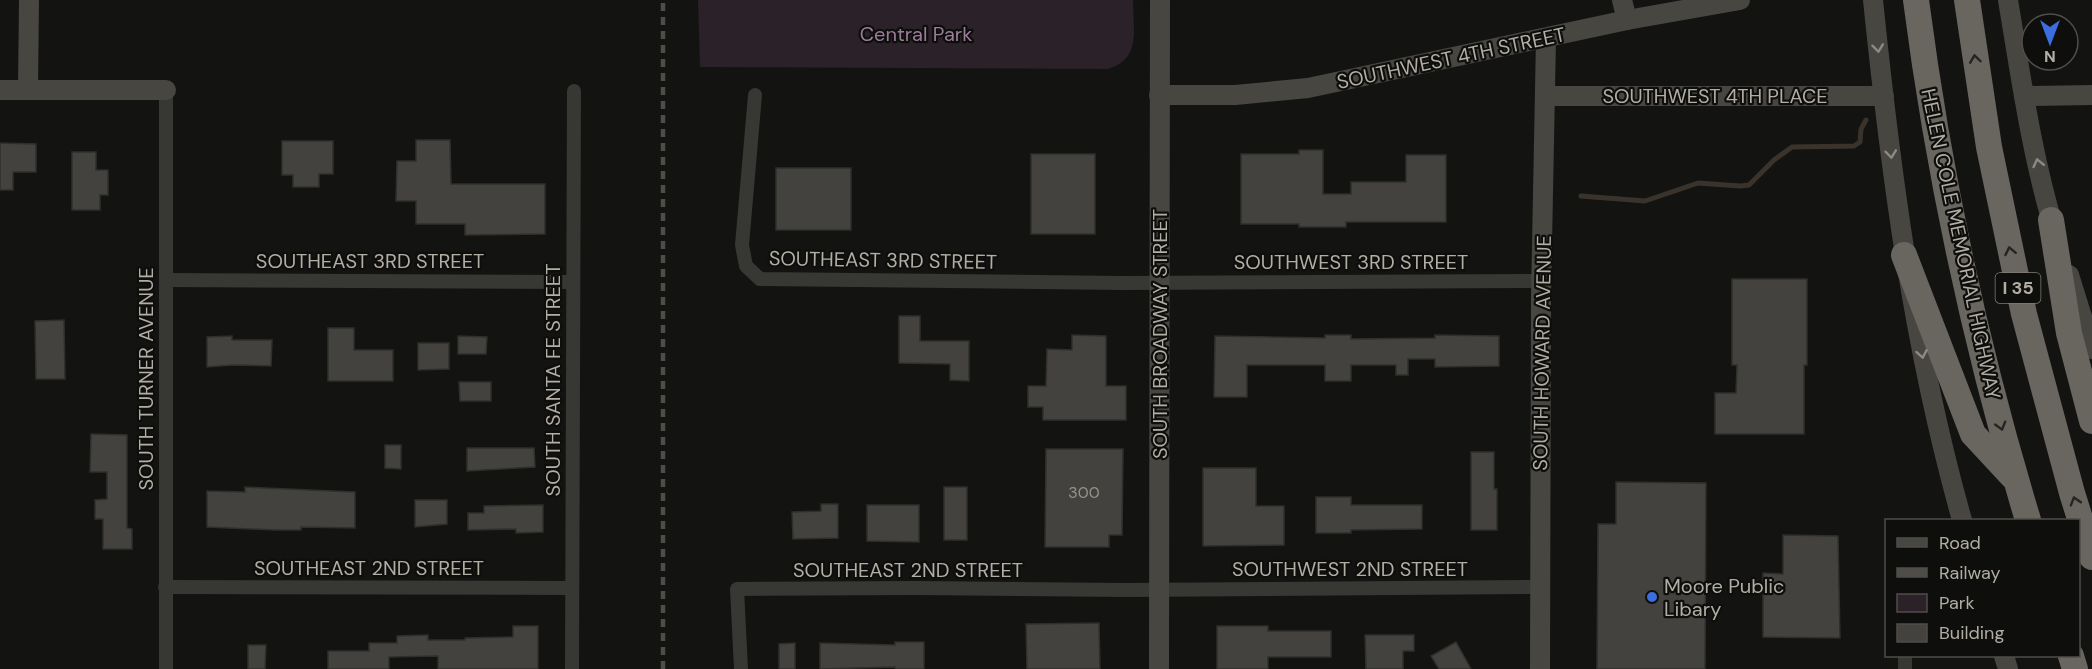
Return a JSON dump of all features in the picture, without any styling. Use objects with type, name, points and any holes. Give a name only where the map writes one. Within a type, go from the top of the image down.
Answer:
[{"type":"highway","name":"HELEN COLE MEMORIAL HIGHWAY","points":[[1916,0],[1926,81],[1974,327],[2028,519]]},
{"type":"highway","name":"I 35","points":[[1967,0],[1989,147],[2024,314],[2072,493],[2092,557]]},
{"type":"highway","points":[[2051,220],[2069,333],[2092,421]]},
{"type":"highway","points":[[1904,255],[1973,434],[2016,481]]},
{"type":"main road","points":[[28,90],[29,0]]},
{"type":"main road","name":"SOUTH BROADWAY STREET","points":[[1159,669],[1160,0]]},
{"type":"main road","points":[[1622,0],[1627,20]]},
{"type":"main road","name":"SOUTHWEST 4TH STREET","points":[[1159,94],[1234,95],[1300,90],[1627,20],[1740,0]]},
{"type":"main road","points":[[1873,0],[1904,255],[1936,425],[1962,519]]},
{"type":"main road","points":[[2008,0],[2024,96],[2051,220],[2092,349]]},
{"type":"main road","name":"SOUTH HOWARD AVENUE","points":[[1540,669],[1541,281],[1546,38]]},
{"type":"main road","points":[[0,90],[166,90]]},
{"type":"main road","points":[[2024,96],[2092,95]]},
{"type":"main road","name":"SOUTHWEST 4TH PLACE","points":[[1546,96],[1884,96]]},
{"type":"street","name":"SOUTH TURNER AVENUE","points":[[166,90],[166,669]]},
{"type":"street","name":"SOUTH SANTA FE STREET","points":[[572,669],[574,92]]},
{"type":"street","name":"SOUTHEAST 3RD STREET","points":[[755,94],[742,245],[747,266],[760,279],[1160,282]]},
{"type":"street","name":"SOUTHEAST 3RD STREET","points":[[166,280],[573,282]]},
{"type":"street","name":"SOUTHWEST 3RD STREET","points":[[1160,282],[1541,281]]},
{"type":"street","name":"SOUTHEAST 2ND STREET","points":[[165,587],[572,588]]},
{"type":"street","name":"SOUTHWEST 2ND STREET","points":[[1160,589],[1540,587]]},
{"type":"street","name":"SOUTHEAST 2ND STREET","points":[[741,669],[737,589],[1160,589]]},
{"type":"green space","name":"Central Park","points":[[698,0],[1133,0],[1134,32],[1131,51],[1126,58],[1118,65],[1107,69],[700,67]]},
{"type":"building","points":[[416,140],[450,140],[451,184],[545,184],[545,234],[465,235],[465,224],[416,224],[416,201],[396,201],[397,161],[416,161]]},
{"type":"building","points":[[282,141],[333,141],[333,174],[319,174],[319,187],[293,187],[293,175],[282,175]]},
{"type":"building","points":[[0,143],[36,144],[36,172],[13,172],[13,190],[0,190]]},
{"type":"building","points":[[1299,150],[1323,150],[1323,194],[1351,194],[1351,182],[1406,182],[1406,155],[1446,155],[1446,222],[1346,222],[1346,227],[1241,224],[1241,154],[1299,154]]},
{"type":"building","points":[[72,152],[96,152],[96,170],[108,170],[108,195],[100,195],[100,210],[72,210]]},
{"type":"building","points":[[1031,154],[1095,154],[1095,234],[1031,234]]},
{"type":"building","points":[[776,168],[851,168],[851,230],[776,230]]},
{"type":"building","points":[[1732,279],[1807,279],[1804,434],[1715,434],[1715,393],[1736,393],[1737,365],[1732,365]]},
{"type":"building","points":[[899,316],[920,316],[920,341],[969,341],[969,381],[950,380],[950,364],[899,363]]},
{"type":"building","points":[[64,320],[65,379],[36,379],[35,321]]},
{"type":"building","points":[[328,328],[354,328],[354,350],[393,350],[393,381],[328,381]]},
{"type":"building","points":[[1072,335],[1106,336],[1106,386],[1126,386],[1126,420],[1043,420],[1043,407],[1028,407],[1028,386],[1046,386],[1047,349],[1072,350]]},
{"type":"building","points":[[1325,335],[1351,335],[1351,339],[1435,338],[1435,335],[1499,336],[1499,366],[1435,367],[1435,359],[1408,359],[1408,375],[1396,375],[1396,365],[1351,365],[1351,381],[1325,381],[1325,365],[1247,365],[1247,397],[1214,397],[1215,336],[1325,338]]},
{"type":"building","points":[[232,336],[232,340],[272,340],[271,366],[207,367],[207,337]]},
{"type":"building","points":[[458,336],[487,337],[486,354],[458,354]]},
{"type":"building","points":[[418,343],[449,343],[449,369],[418,370]]},
{"type":"building","points":[[459,382],[491,382],[491,401],[460,401]]},
{"type":"building","points":[[91,434],[127,435],[127,528],[132,529],[132,549],[103,549],[103,519],[95,519],[95,500],[107,499],[107,472],[90,472]]},
{"type":"building","points":[[385,445],[401,445],[401,469],[385,468]]},
{"type":"building","points":[[467,448],[534,448],[535,467],[467,471]]},
{"type":"building","points":[[1046,449],[1123,449],[1122,535],[1109,535],[1109,547],[1045,547]]},
{"type":"building","points":[[1471,452],[1494,452],[1497,530],[1471,530]]},
{"type":"building","points":[[1203,468],[1256,468],[1256,506],[1284,506],[1284,545],[1203,546]]},
{"type":"building","name":"Moore Public Libary","points":[[1616,482],[1706,483],[1705,669],[1597,669],[1598,524],[1616,524]]},
{"type":"building","points":[[245,487],[355,492],[355,528],[301,527],[301,530],[275,530],[207,527],[207,491],[245,492]]},
{"type":"building","points":[[944,487],[967,487],[967,540],[944,540]]},
{"type":"building","points":[[1316,497],[1351,497],[1351,505],[1422,505],[1422,529],[1316,533]]},
{"type":"building","points":[[415,500],[447,500],[447,524],[415,527]]},
{"type":"building","points":[[821,504],[838,504],[838,538],[793,539],[792,512],[821,511]]},
{"type":"building","points":[[543,505],[543,532],[516,533],[516,529],[468,530],[468,513],[484,513],[484,506]]},
{"type":"building","points":[[867,505],[919,505],[919,542],[867,541]]},
{"type":"building","points":[[1783,535],[1838,536],[1840,638],[1763,637],[1763,573],[1783,574]]},
{"type":"building","points":[[1099,623],[1100,669],[1027,669],[1026,624]]},
{"type":"building","points":[[513,626],[538,626],[538,669],[438,669],[438,656],[389,657],[389,669],[328,669],[328,651],[369,651],[369,643],[397,643],[397,636],[428,635],[428,640],[513,637]]},
{"type":"building","points":[[1217,626],[1268,626],[1268,631],[1331,631],[1331,657],[1268,657],[1268,669],[1217,669]]},
{"type":"building","points":[[1365,635],[1414,635],[1414,651],[1403,651],[1403,669],[1366,669]]},
{"type":"building","points":[[895,642],[924,642],[924,669],[895,669],[895,667],[820,669],[820,643],[895,645]]},
{"type":"building","points":[[1456,642],[1471,669],[1439,669],[1431,656]]},
{"type":"building","points":[[795,643],[795,669],[779,669],[779,644]]},
{"type":"building","points":[[248,645],[266,645],[265,669],[248,669]]},
{"type":"waterway","points":[[1581,196],[1645,201],[1698,183],[1749,185],[1774,160],[1792,147],[1854,146],[1860,142],[1861,129],[1866,120]]},
{"type":"railway","points":[[663,0],[663,669]]},
{"type":"place","name":"Moore Public Libary","points":[[1652,597]]}]
